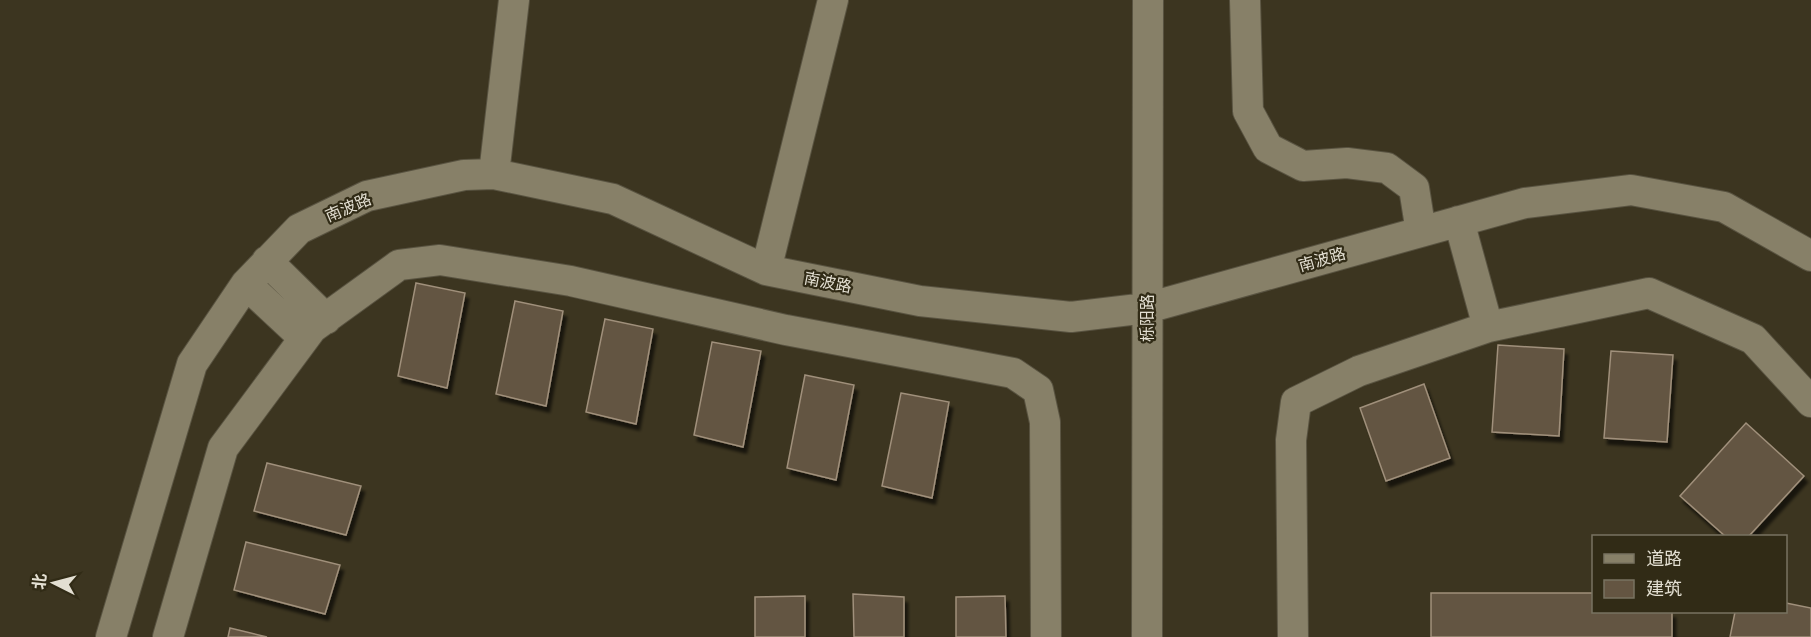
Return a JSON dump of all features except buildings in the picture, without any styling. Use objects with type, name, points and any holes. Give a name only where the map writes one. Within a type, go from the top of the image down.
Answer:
[{"type":"street","points":[[494,174],[514,0]]},
{"type":"street","points":[[766,270],[833,0]]},
{"type":"street","name":"栎阳路","points":[[1147,637],[1148,0]]},
{"type":"street","points":[[1245,0],[1248,111],[1268,148],[1303,166],[1347,163],[1387,168],[1414,188],[1421,232]]},
{"type":"street","name":"南波路","points":[[111,637],[192,364],[246,284],[299,229],[367,196],[464,176],[494,174],[613,199],[766,270],[921,301],[1071,317],[1147,308],[1525,203],[1631,190],[1724,207],[1811,256]]},
{"type":"street","points":[[1459,221],[1488,327]]},
{"type":"street","points":[[168,637],[223,448],[315,329],[399,266],[440,260],[571,281],[786,330],[1013,373],[1038,390],[1045,422],[1046,637]]},
{"type":"street","points":[[267,261],[315,329]]},
{"type":"street","points":[[246,284],[315,329]]},
{"type":"street","points":[[1293,637],[1291,440],[1296,402],[1359,371],[1488,327],[1649,293],[1753,339],[1811,402]]}]
